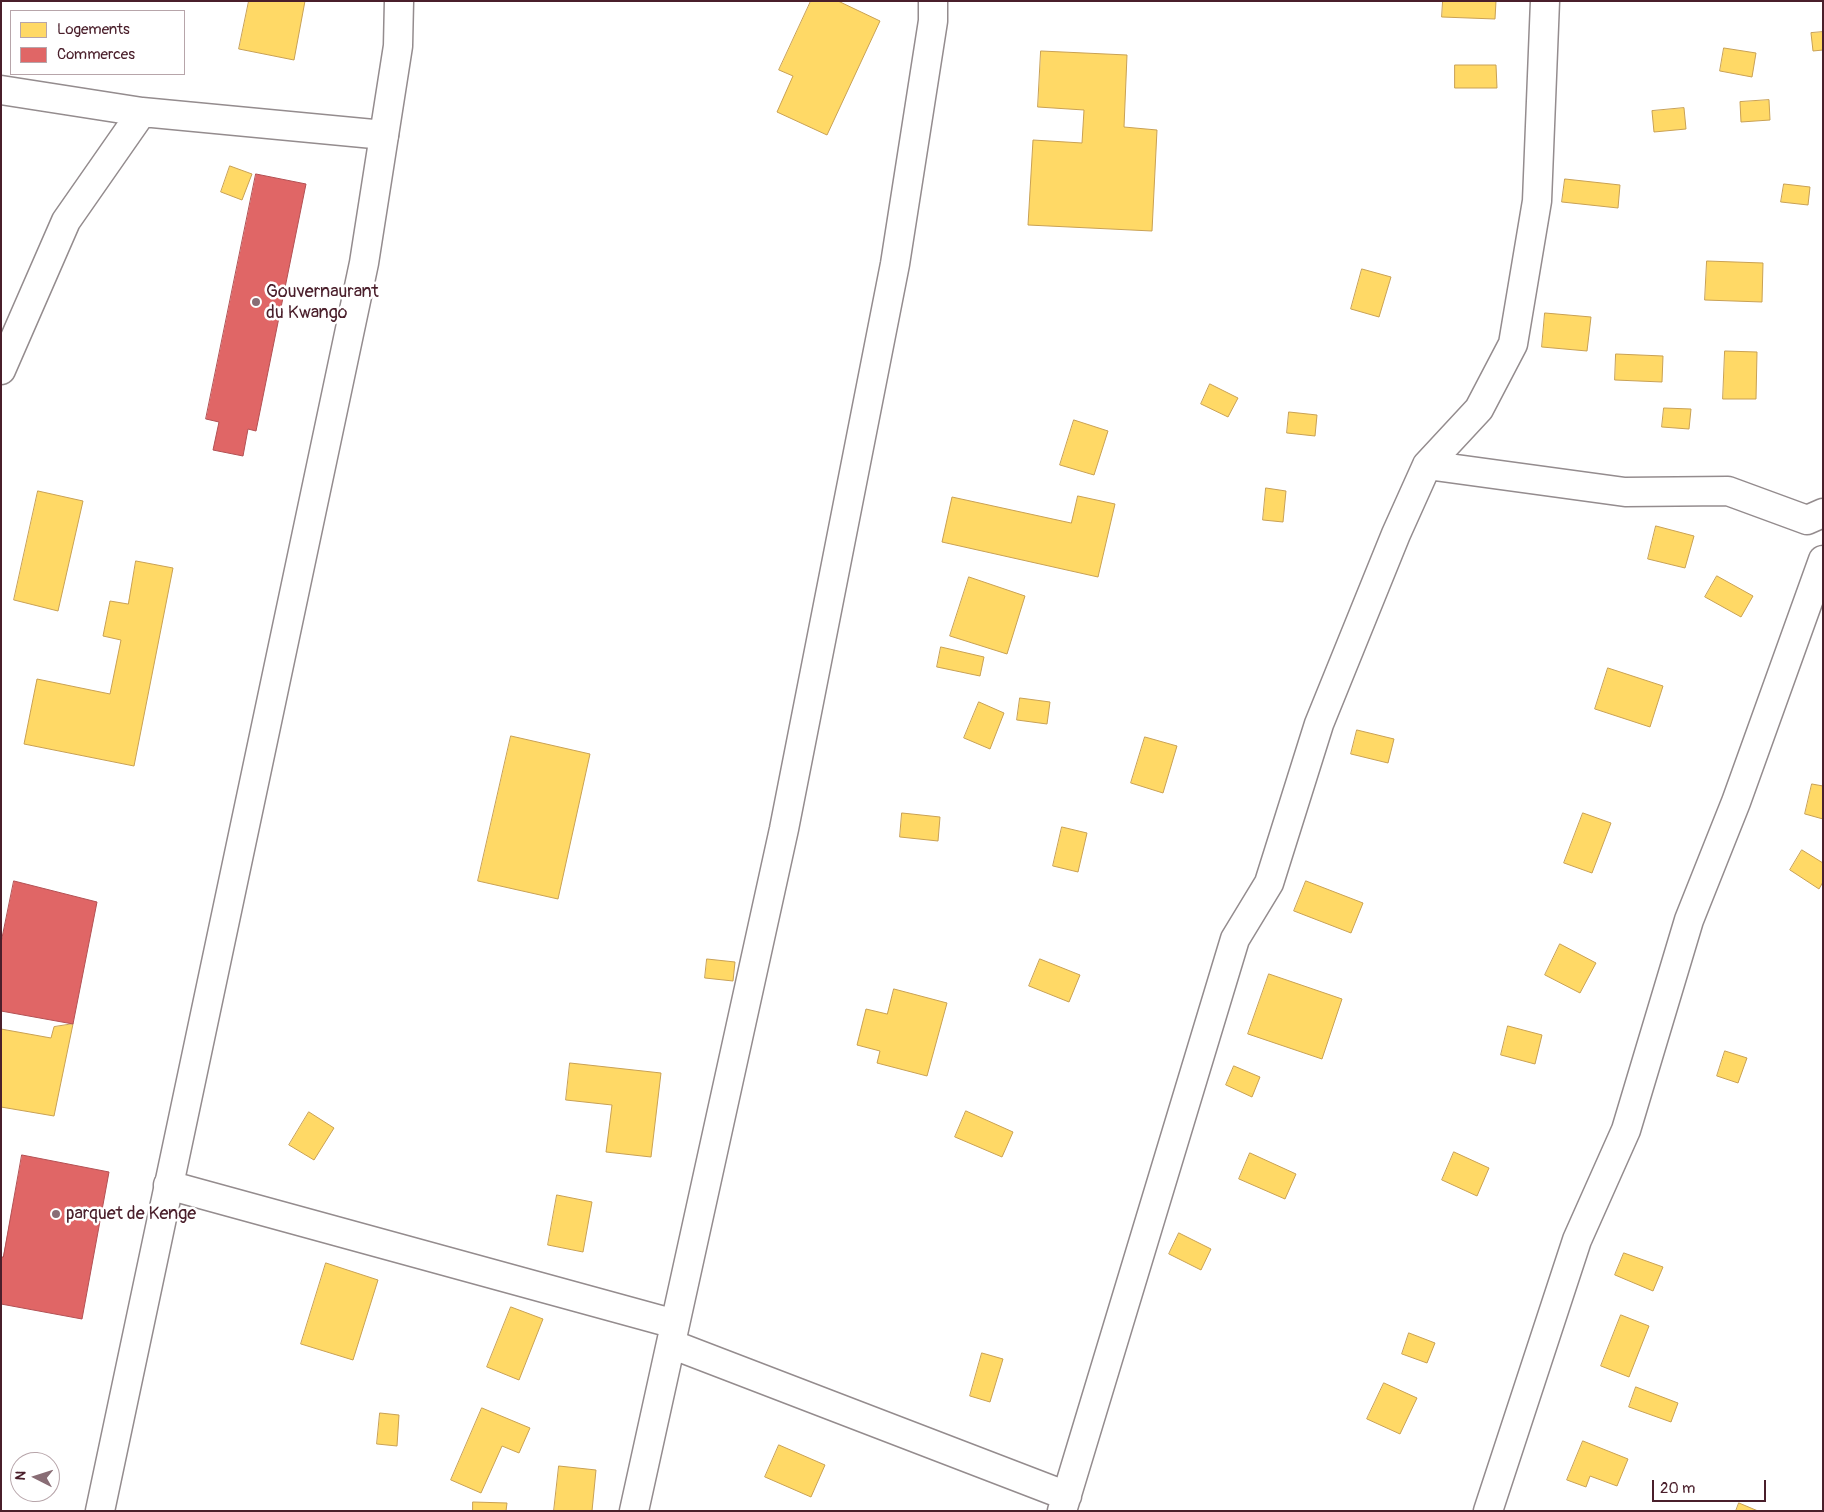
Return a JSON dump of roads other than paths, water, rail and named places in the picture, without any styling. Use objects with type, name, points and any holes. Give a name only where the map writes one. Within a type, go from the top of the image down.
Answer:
[{"type":"street","points":[[100,1511],[364,262],[398,46],[399,1]]},
{"type":"street","points":[[634,1511],[784,829],[893,273],[933,21],[933,1]]},
{"type":"street","points":[[168,1185],[673,1334],[1064,1504],[1235,939],[1269,883],[1319,724],[1396,534],[1427,465],[1479,409],[1514,344],[1537,201],[1545,1]]},
{"type":"street","points":[[1,90],[142,112],[384,135]]},
{"type":"street","points":[[1,370],[66,221],[142,112]]},
{"type":"street","points":[[1427,465],[1625,492],[1728,492],[1807,520],[1823,513]]},
{"type":"street","points":[[1488,1511],[1577,1240],[1626,1130],[1689,920],[1736,802],[1823,560]]},
{"type":"place","name":"Gouvernaurant du Kwango","points":[[256,302]]},
{"type":"place","name":"parquet de Kenge","points":[[56,1214]]}]
